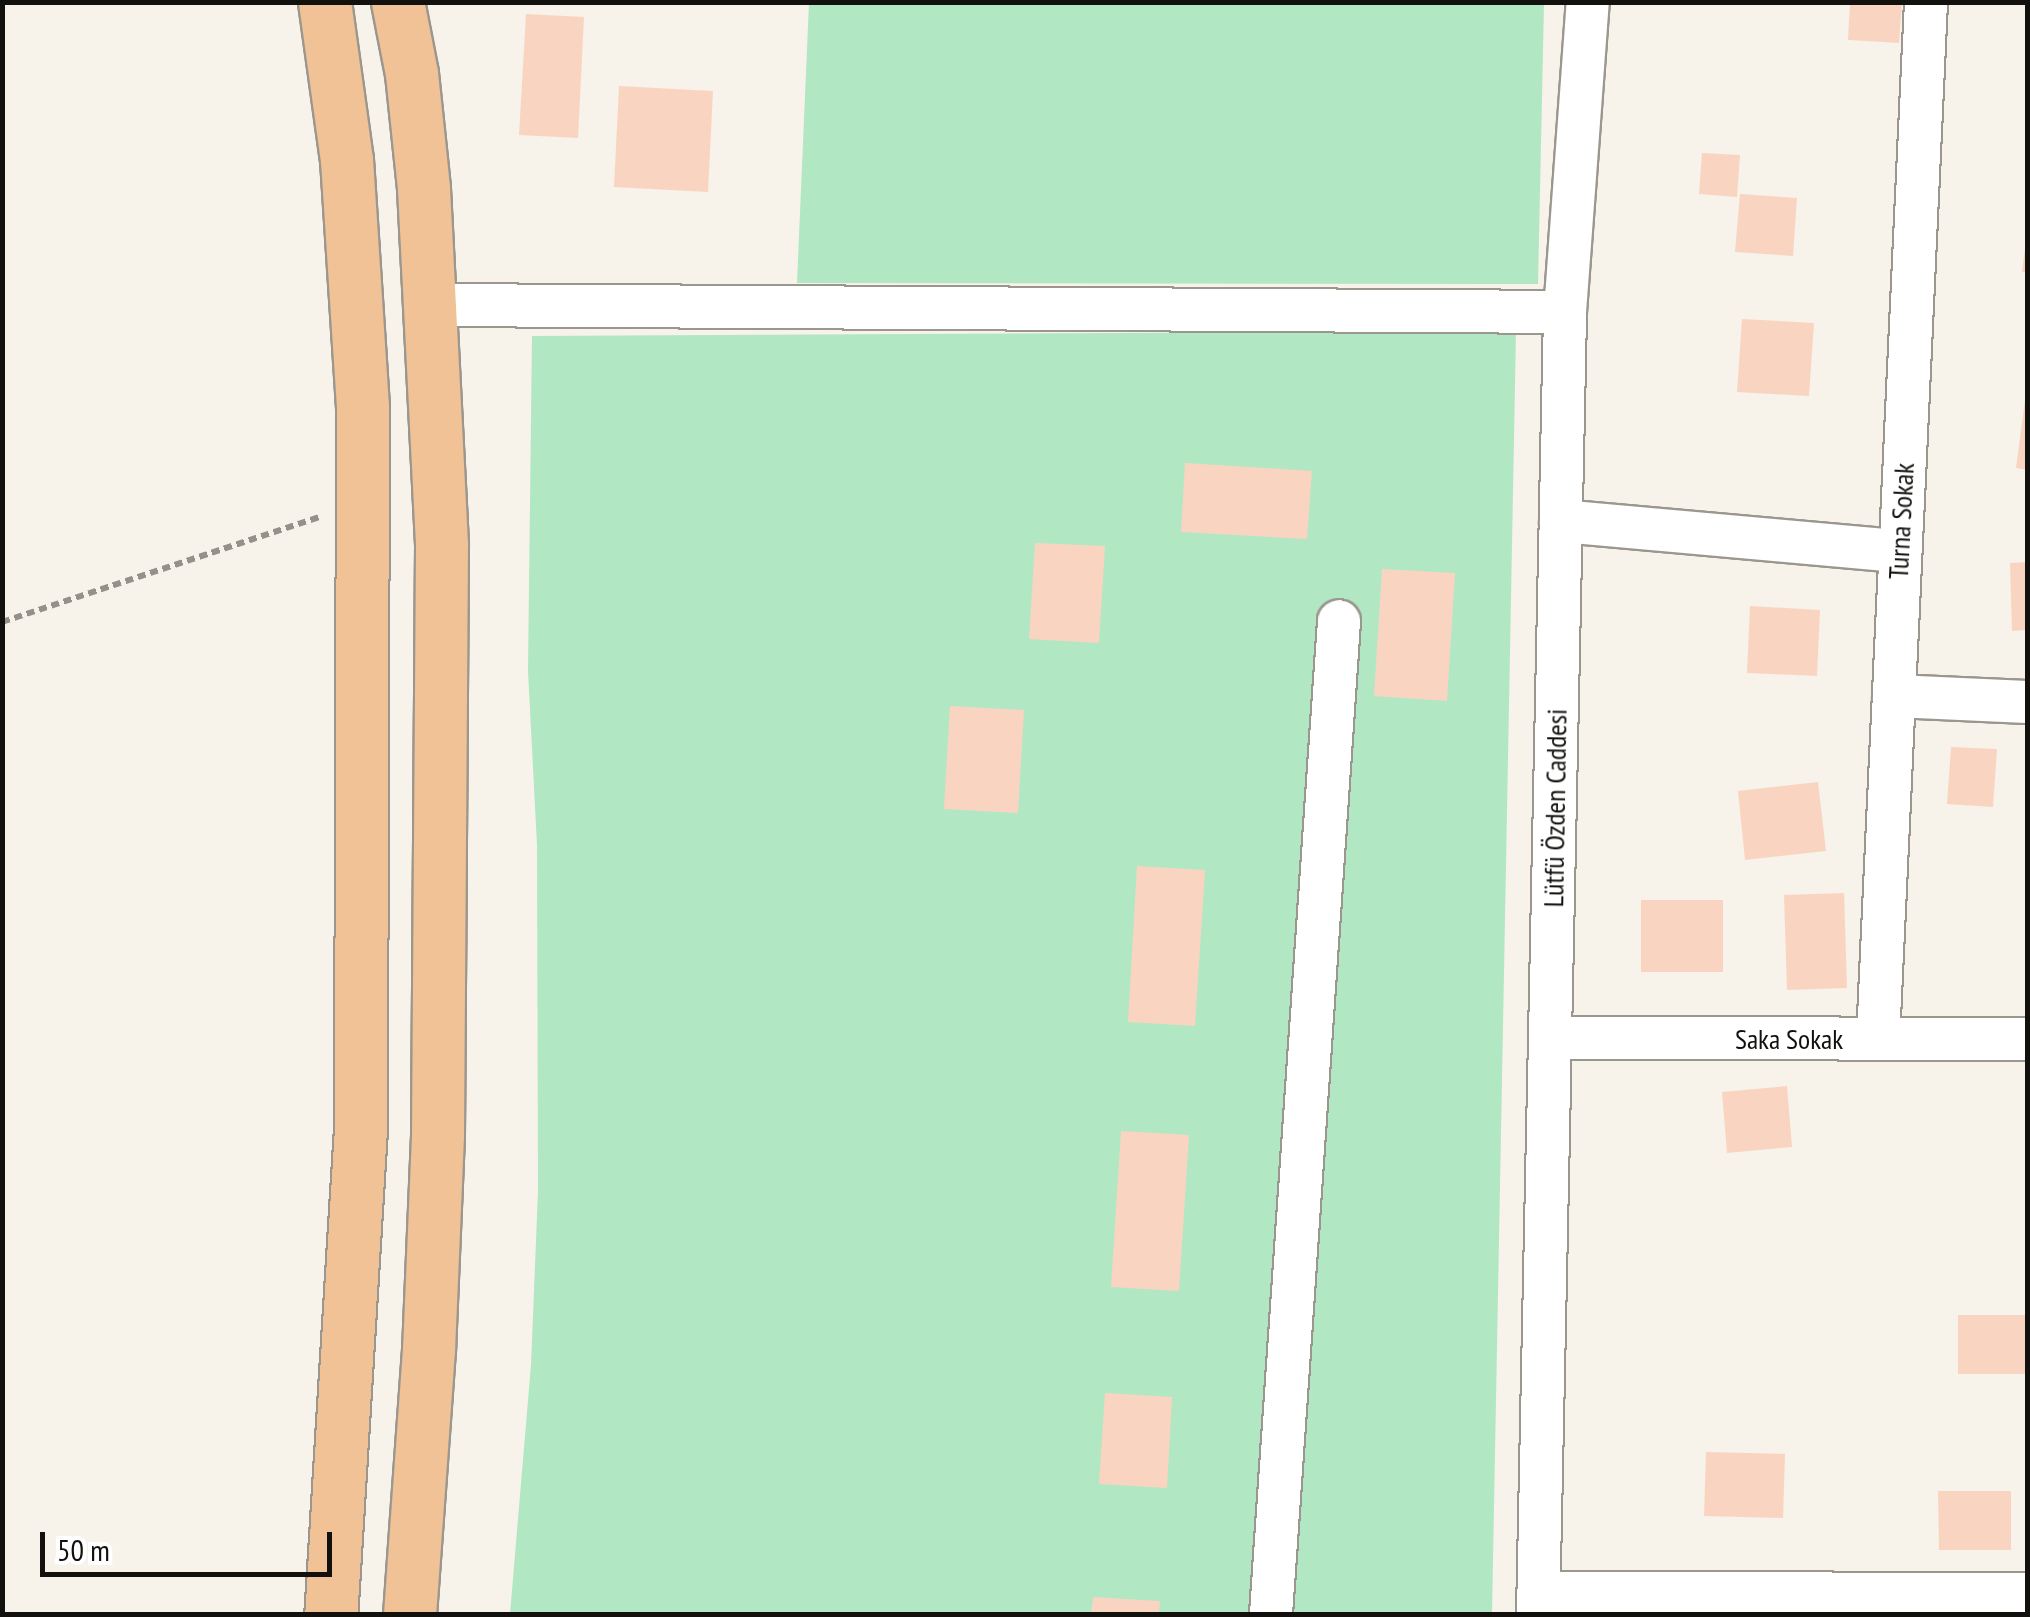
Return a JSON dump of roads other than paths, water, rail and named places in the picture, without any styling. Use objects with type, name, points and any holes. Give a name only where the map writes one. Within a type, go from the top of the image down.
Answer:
[{"type":"main road","points":[[326,2],[357,284],[362,503],[361,1130],[330,1614]]},
{"type":"main road","points":[[398,2],[412,74],[433,305],[442,547],[438,1136],[410,1614]]},
{"type":"street","name":"Lütfü Özden Caddesi","points":[[1539,1604],[1565,312],[1588,2]]},
{"type":"street","name":"Turna Sokak","points":[[1878,1039],[1926,2]]},
{"type":"street","points":[[433,305],[1565,312]]},
{"type":"street","points":[[1561,521],[1900,551]]},
{"type":"street","points":[[1270,1614],[1338,621]]},
{"type":"street","points":[[1894,696],[2028,702]]},
{"type":"street","name":"Saka Sokak","points":[[1550,1038],[2028,1039]]},
{"type":"street","points":[[1539,1604],[2028,1594]]}]
